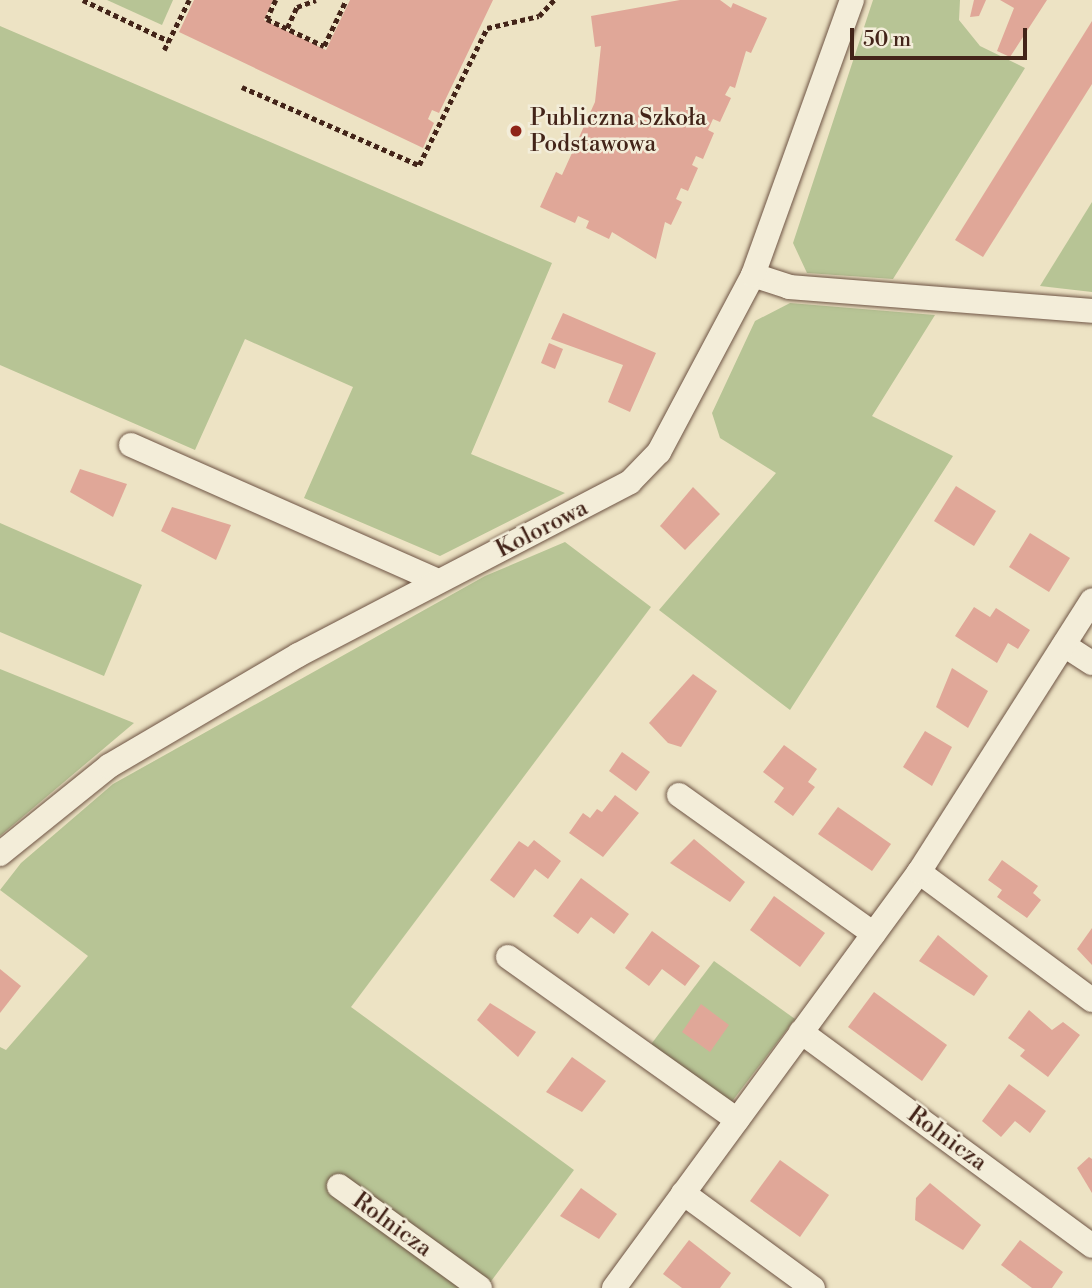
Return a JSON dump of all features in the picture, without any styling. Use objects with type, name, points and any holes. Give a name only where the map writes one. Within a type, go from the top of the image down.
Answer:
[{"type":"street","name":"Kolorowa","points":[[0,855],[109,766],[435,580],[556,526],[630,482],[659,453],[753,275],[852,0]]},
{"type":"street","points":[[753,275],[789,287],[1092,311]]},
{"type":"street","points":[[131,445],[435,580]]},
{"type":"street","points":[[614,1288],[919,872],[1092,600]]},
{"type":"street","points":[[1064,645],[1092,663]]},
{"type":"street","points":[[678,795],[874,934]]},
{"type":"street","points":[[919,872],[1092,1000]]},
{"type":"street","points":[[508,957],[737,1120]]},
{"type":"street","name":"Rolnicza","points":[[801,1032],[1092,1247]]},
{"type":"street","name":"Rolnicza","points":[[339,1186],[480,1288]]},
{"type":"street","points":[[683,1193],[813,1288]]},
{"type":"path","points":[[83,0],[169,41]]},
{"type":"path","points":[[164,50],[188,0]]},
{"type":"path","points":[[276,0],[267,19],[324,46],[346,0]]},
{"type":"path","points":[[287,28],[297,7],[316,0]]},
{"type":"path","points":[[243,87],[419,165],[487,27],[539,16],[554,0]]},
{"type":"green space","points":[[107,0],[173,0],[162,25]]},
{"type":"green space","points":[[873,0],[960,0],[959,20],[980,46],[1025,68],[893,279],[807,273],[793,243]]},
{"type":"green space","points":[[0,26],[552,263],[471,454],[565,493],[440,556],[304,498],[353,387],[245,339],[195,450],[0,365]]},
{"type":"green space","points":[[1092,202],[1092,292],[1040,286]]},
{"type":"green space","points":[[790,303],[935,315],[872,416],[953,456],[790,710],[659,610],[776,473],[720,438],[712,413],[755,321]]},
{"type":"green space","points":[[0,523],[142,585],[104,676],[0,632]]},
{"type":"green space","points":[[565,542],[651,607],[351,1007],[574,1170],[486,1288],[0,1288],[0,1047],[6,1050],[88,956],[0,890],[21,863],[113,784],[485,576]]},
{"type":"green space","points":[[0,669],[134,723],[0,836]]},
{"type":"green space","points":[[714,961],[795,1019],[730,1104],[649,1047]]},
{"type":"building","points":[[194,0],[273,0],[264,20],[326,50],[350,0],[493,0],[439,113],[432,110],[428,119],[434,123],[423,148],[179,32]]},
{"type":"building","points":[[680,0],[720,0],[731,8],[733,3],[767,18],[751,53],[746,51],[735,88],[730,86],[725,95],[731,98],[720,122],[713,119],[708,130],[714,133],[703,159],[696,156],[692,165],[698,168],[688,191],[681,188],[676,199],[682,202],[671,225],[665,222],[656,259],[612,232],[609,239],[586,228],[589,221],[578,216],[575,223],[540,207],[556,172],[562,175],[595,102],[601,46],[595,47],[591,16]]},
{"type":"building","points":[[974,0],[986,0],[979,16],[970,17]]},
{"type":"building","points":[[1000,0],[1047,0],[1010,57],[997,51],[1014,8]]},
{"type":"building","points":[[1092,21],[1092,84],[983,257],[955,240]]},
{"type":"building","points":[[563,313],[656,353],[630,412],[608,402],[623,365],[551,339]]},
{"type":"building","points":[[549,343],[563,349],[555,369],[541,363]]},
{"type":"building","points":[[80,469],[127,484],[113,517],[70,492]]},
{"type":"building","points":[[956,486],[996,511],[974,546],[934,521]]},
{"type":"building","points":[[693,487],[720,514],[685,550],[660,526]]},
{"type":"building","points":[[172,507],[231,525],[216,560],[161,531]]},
{"type":"building","points":[[1030,533],[1070,558],[1049,592],[1009,567]]},
{"type":"building","points":[[974,607],[990,617],[996,608],[1030,630],[1018,649],[1008,643],[997,663],[955,636]]},
{"type":"building","points":[[952,668],[988,691],[968,728],[936,707]]},
{"type":"building","points":[[693,674],[717,691],[681,747],[668,743],[649,723]]},
{"type":"building","points":[[925,731],[952,747],[932,786],[903,767]]},
{"type":"building","points":[[784,745],[817,769],[808,782],[815,787],[793,816],[774,802],[784,788],[763,772]]},
{"type":"building","points":[[622,752],[650,772],[636,791],[609,771]]},
{"type":"building","points":[[615,795],[639,813],[603,857],[569,833],[583,813],[590,818],[597,809],[602,812]]},
{"type":"building","points":[[838,807],[891,844],[872,871],[818,834]]},
{"type":"building","points":[[694,839],[745,882],[730,902],[670,863]]},
{"type":"building","points":[[534,840],[561,861],[548,879],[535,869],[514,898],[490,880],[519,841],[528,847]]},
{"type":"building","points":[[1002,860],[1038,886],[1033,893],[1041,900],[1027,918],[997,897],[1002,890],[988,880]]},
{"type":"building","points":[[581,878],[629,914],[614,934],[591,917],[578,934],[553,916]]},
{"type":"building","points":[[774,896],[825,933],[800,967],[750,930]]},
{"type":"building","points":[[1092,928],[1092,965],[1077,949]]},
{"type":"building","points":[[652,931],[700,966],[685,986],[662,969],[649,986],[625,968]]},
{"type":"building","points":[[938,935],[988,976],[974,996],[919,961]]},
{"type":"building","points":[[0,969],[21,986],[0,1013]]},
{"type":"building","points":[[874,992],[947,1045],[922,1081],[848,1027]]},
{"type":"building","points":[[490,1003],[536,1032],[518,1057],[477,1020]]},
{"type":"building","points":[[701,1004],[729,1025],[710,1052],[682,1032]]},
{"type":"building","points":[[1029,1010],[1052,1030],[1063,1022],[1080,1035],[1048,1077],[1020,1056],[1025,1050],[1008,1038]]},
{"type":"building","points":[[572,1057],[606,1081],[582,1112],[546,1092]]},
{"type":"building","points":[[1009,1084],[1046,1111],[1030,1133],[1015,1121],[1001,1137],[982,1121]]},
{"type":"building","points":[[1089,1157],[1092,1159],[1092,1193],[1077,1168]]},
{"type":"building","points":[[780,1160],[829,1195],[800,1237],[750,1201]]},
{"type":"building","points":[[930,1183],[981,1225],[963,1250],[915,1220],[916,1198]]},
{"type":"building","points":[[581,1188],[617,1214],[599,1239],[560,1216]]},
{"type":"building","points":[[689,1240],[731,1273],[720,1288],[682,1288],[663,1274]]},
{"type":"building","points":[[1020,1240],[1063,1272],[1052,1288],[1032,1288],[1001,1265]]},
{"type":"place","name":"Publiczna Szkoła Podstawowa","points":[[516,131]]}]
